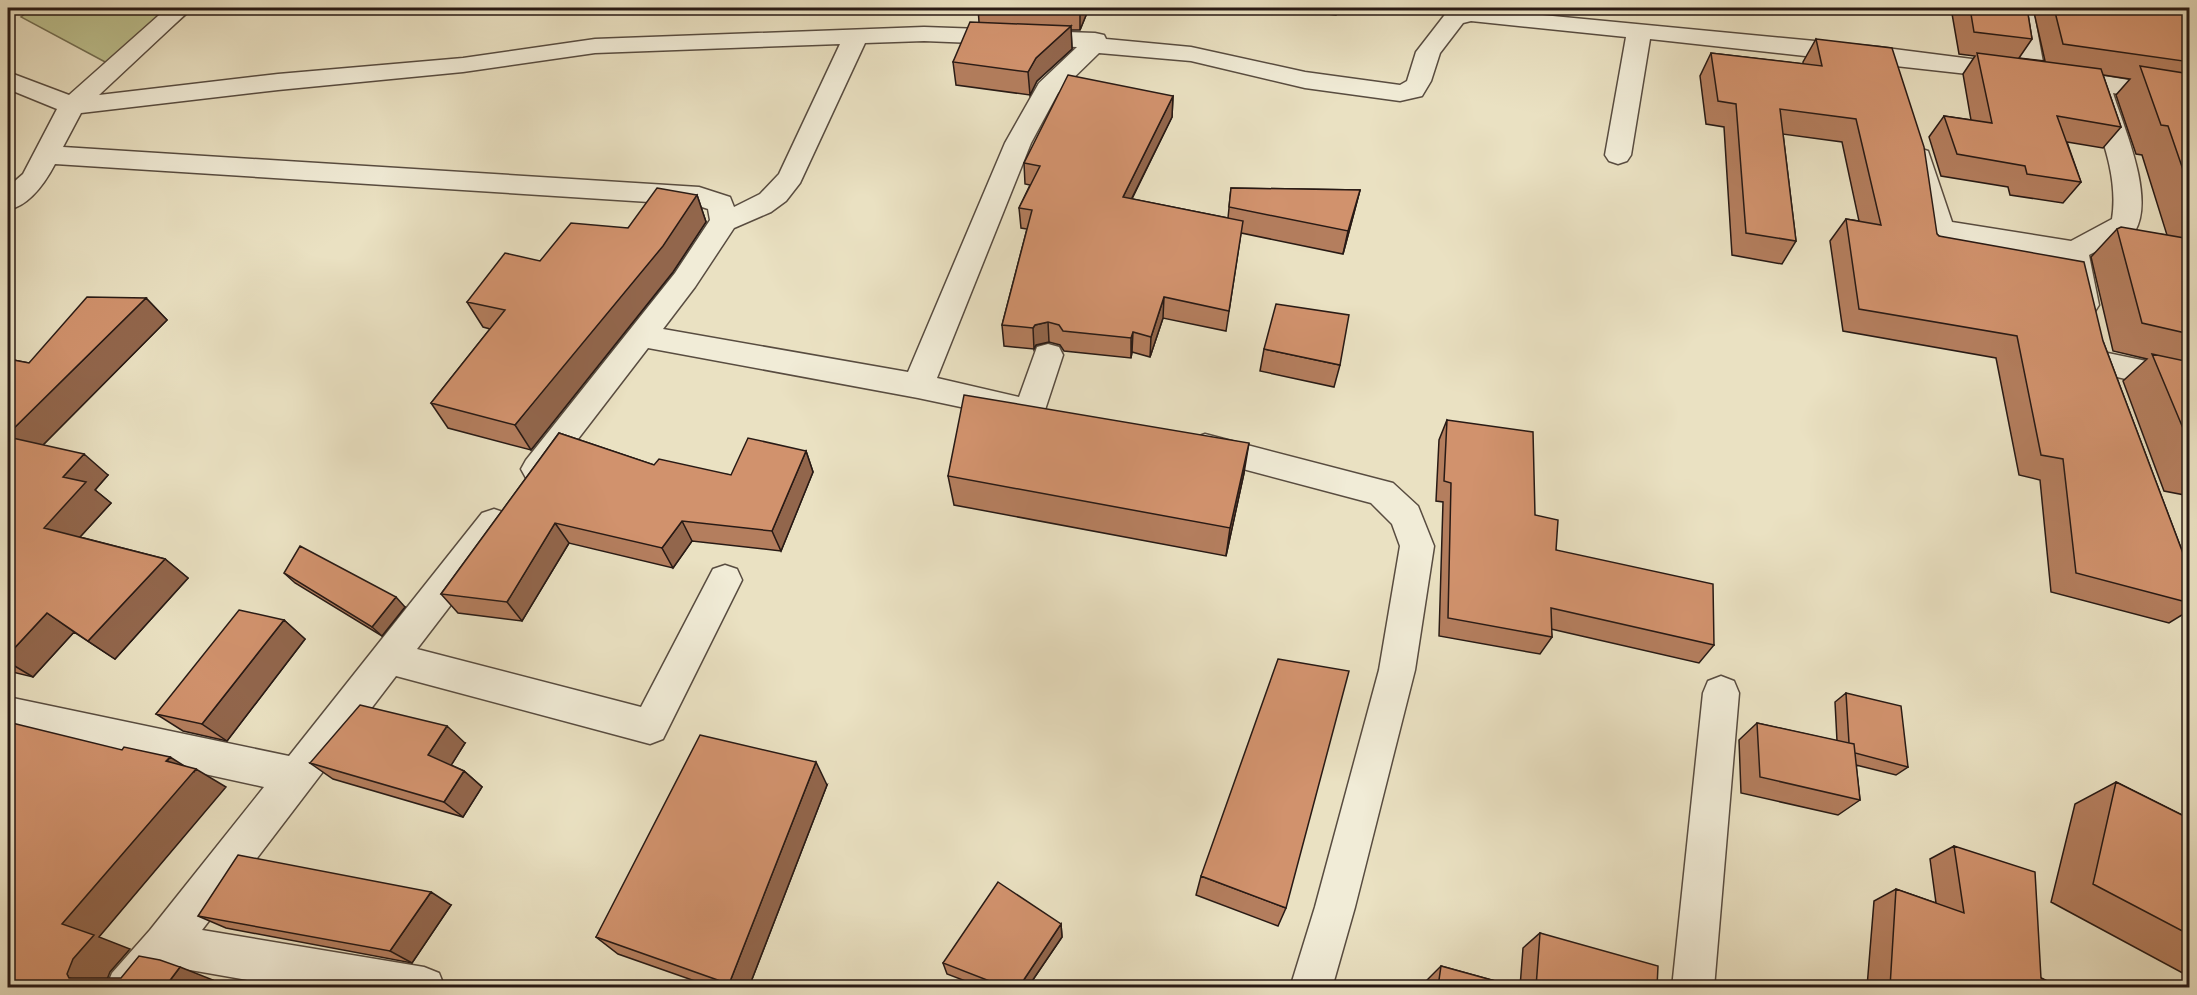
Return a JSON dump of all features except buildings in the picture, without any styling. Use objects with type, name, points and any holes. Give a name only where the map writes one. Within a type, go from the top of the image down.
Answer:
[{"type":"street","points":[[8,201],[33,180],[72,106],[180,8]]},
{"type":"street","points":[[2022,8],[2033,73]]},
{"type":"street","points":[[1093,45],[1191,54],[1305,80],[1400,93],[1413,90],[1419,81],[1428,52],[1455,12],[1638,32],[1892,65],[2033,73],[2190,99]]},
{"type":"street","points":[[1618,155],[1638,32]]},
{"type":"street","points":[[8,80],[72,106],[278,82],[463,65],[595,46],[924,34],[1095,40],[1093,45],[1048,89],[1018,143],[918,386]]},
{"type":"street","points":[[127,987],[165,945],[685,280],[724,221],[759,208],[777,195],[791,177],[856,36]]},
{"type":"street","points":[[1911,131],[1941,230],[2074,251],[2125,224],[2129,208],[2127,187],[2097,82]]},
{"type":"street","points":[[46,155],[699,196],[720,204],[724,221]]},
{"type":"street","points":[[2074,251],[2076,273],[2098,362],[2110,395]]},
{"type":"street","points":[[641,336],[918,386],[1064,416]]},
{"type":"street","points":[[1031,410],[1048,355]]},
{"type":"street","points":[[2098,362],[2190,381]]},
{"type":"street","points":[[1173,439],[1381,492],[1406,516],[1417,546],[1397,670],[1335,907],[1311,987]]},
{"type":"street","points":[[389,658],[650,727],[724,580]]},
{"type":"street","points":[[1693,987],[1721,693]]},
{"type":"street","points":[[8,714],[297,776]]},
{"type":"street","points":[[165,945],[424,987]]},
{"type":"green space","points":[[33,8],[194,8],[122,71],[21,17]]}]
